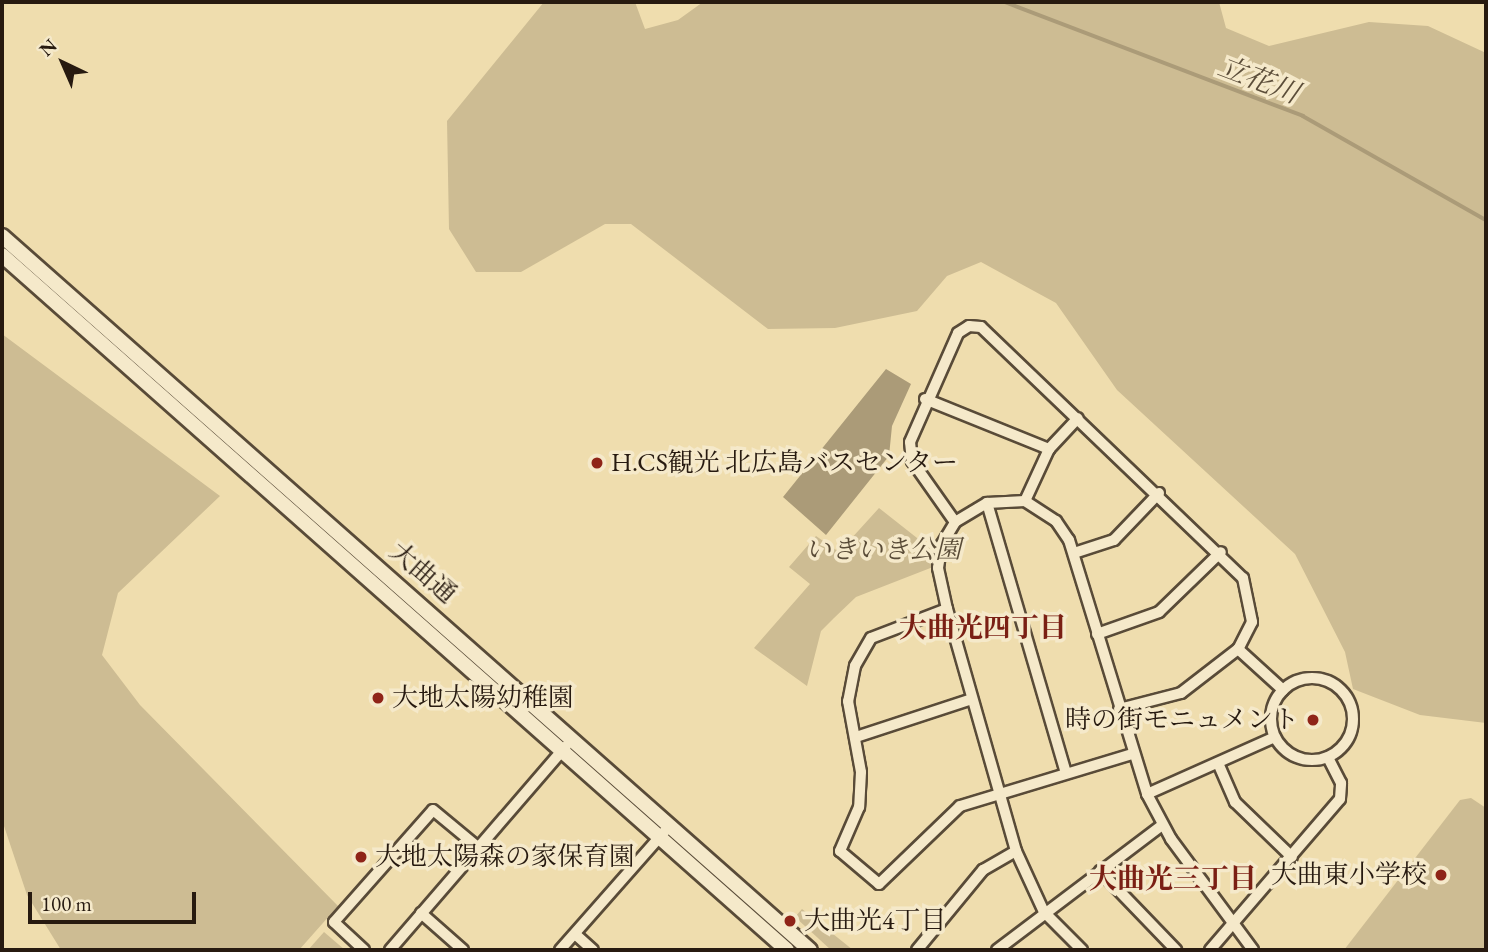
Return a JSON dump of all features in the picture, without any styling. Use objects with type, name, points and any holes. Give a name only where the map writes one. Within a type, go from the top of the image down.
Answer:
[{"type":"street","name":"大曲通","points":[[2,236],[665,831],[810,950]]},
{"type":"street","name":"大曲通","points":[[2,255],[567,744]]},
{"type":"street","points":[[955,522],[912,461],[910,442],[925,399],[958,333],[981,327],[1221,552],[1243,578],[1252,622],[1238,649],[1181,693],[1119,709]]},
{"type":"street","points":[[925,399],[1049,449]]},
{"type":"street","points":[[1025,501],[1049,449],[1078,418]]},
{"type":"street","points":[[1074,553],[1114,540],[1159,493]]},
{"type":"street","points":[[1082,950],[1044,912],[1016,851],[947,609],[938,568],[942,544],[955,522],[987,503],[1025,501],[1056,521],[1074,553],[1132,754],[1147,794],[1162,825],[1253,950]]},
{"type":"street","points":[[987,503],[1066,773]]},
{"type":"street","points":[[1097,634],[1159,612],[1221,552]]},
{"type":"street","points":[[947,609],[871,638],[855,666],[848,701],[856,737],[859,807],[840,851],[879,884],[960,806],[1002,796],[1066,773],[1132,754]]},
{"type":"street","points":[[1238,649],[1283,691]]},
{"type":"street","points":[[1319,679],[1342,691],[1352,727],[1328,757],[1292,755],[1275,737],[1271,713],[1283,691],[1319,679]]},
{"type":"street","points":[[856,737],[972,699]]},
{"type":"street","points":[[1147,794],[1275,737]]},
{"type":"street","points":[[390,950],[567,744]]},
{"type":"street","points":[[1210,950],[1234,926],[1340,799],[1341,783],[1328,757]]},
{"type":"street","points":[[1218,763],[1235,802],[1292,857]]},
{"type":"street","points":[[364,950],[334,922],[433,810],[479,848]]},
{"type":"street","points":[[998,950],[1044,912],[1162,825]]},
{"type":"street","name":"大曲通","points":[[665,831],[787,950]]},
{"type":"street","points":[[560,950],[665,831]]},
{"type":"street","points":[[917,950],[983,870],[1016,851]]},
{"type":"street","points":[[1100,871],[1176,950]]},
{"type":"street","points":[[421,913],[463,950]]},
{"type":"street","points":[[575,934],[593,950]]},
{"type":"green space","points":[[544,2],[635,2],[645,29],[678,20],[703,2],[1219,2],[1226,28],[1269,46],[1369,22],[1428,26],[1486,53],[1486,723],[1420,715],[1353,689],[1345,652],[1295,554],[1117,390],[1056,303],[981,262],[947,276],[917,311],[835,328],[768,329],[631,224],[605,224],[521,272],[476,272],[449,229],[447,121]]},
{"type":"green space","points":[[2,334],[220,496],[118,593],[102,655],[140,705],[338,906],[299,950],[61,950],[27,895],[2,820]]},
{"type":"green space","name":"いきいき公園","points":[[879,508],[931,549],[933,567],[856,597],[821,631],[807,686],[754,648],[810,584],[789,567],[816,536],[839,552]]},
{"type":"green space","name":"大曲東小学校","points":[[1471,798],[1486,808],[1486,950],[1344,950],[1460,800]]},
{"type":"green space","points":[[802,909],[853,950],[831,950],[795,917]]},
{"type":"green space","points":[[324,932],[345,950],[308,950]]},
{"type":"shaded area","points":[[886,369],[911,384],[892,426],[889,456],[826,535],[783,497]]},
{"type":"waterway","name":"立花川","points":[[1005,2],[1303,116],[1486,220]]},
{"type":"place","name":"H.CS観光 北広島バスセンター","points":[[597,463]]},
{"type":"place","name":"大地太陽幼稚園","points":[[378,698]]},
{"type":"place","name":"時の街モニュメント","points":[[1313,720]]},
{"type":"place","name":"大地太陽森の家保育園","points":[[361,857]]},
{"type":"place","name":"大曲東小学校","points":[[1441,875]]},
{"type":"place","name":"大曲光4丁目","points":[[790,921]]},
{"type":"district","name":"大曲光四丁目","points":[[983,627]]},
{"type":"district","name":"大曲光三丁目","points":[[1173,878]]}]
